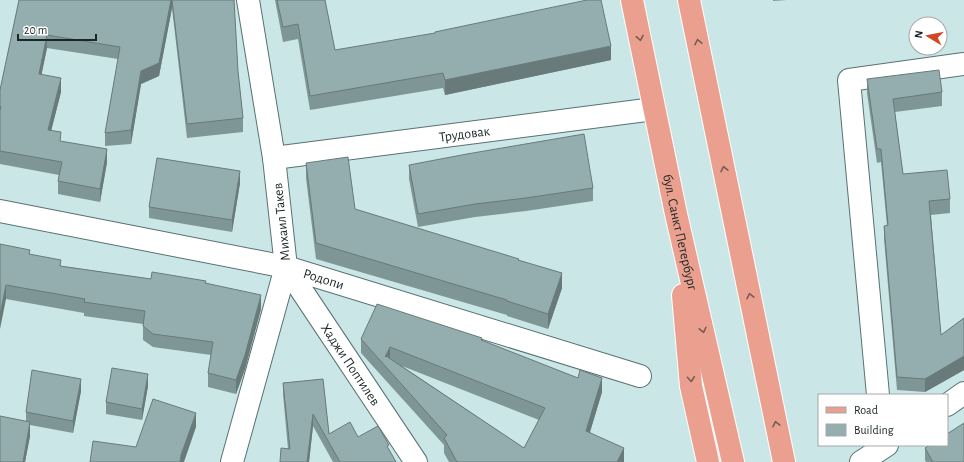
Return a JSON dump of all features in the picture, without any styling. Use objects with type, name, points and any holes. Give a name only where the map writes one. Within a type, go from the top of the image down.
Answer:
[{"type":"main road","name":"бул. Санкт Петербург","points":[[632,0],[676,214],[734,462]]},
{"type":"main road","points":[[690,0],[784,462]]},
{"type":"main road","points":[[676,214],[691,386],[708,462]]},
{"type":"street","name":"Михаил Такев","points":[[232,462],[286,267],[274,158],[248,0]]},
{"type":"street","points":[[878,394],[849,80],[964,64]]},
{"type":"street","name":"Трудовак","points":[[274,158],[654,109]]},
{"type":"street","name":"Родопи","points":[[0,211],[286,267],[640,376]]},
{"type":"street","name":"Хаджи Поптилев","points":[[286,267],[416,462]]},
{"type":"street","points":[[948,403],[964,393]]},
{"type":"street","points":[[861,462],[884,446]]},
{"type":"building","points":[[19,0],[171,0],[159,63],[141,71],[131,130],[105,133],[120,47],[47,35],[39,74],[61,78],[48,130],[61,132],[60,141],[107,149],[100,189],[58,181],[62,162],[0,151],[0,90]]},
{"type":"building","points":[[172,0],[234,0],[238,71],[243,118],[187,124]]},
{"type":"building","points":[[277,0],[325,0],[335,50],[435,33],[587,0],[601,0],[611,46],[445,80],[443,73],[310,96],[298,24],[283,27]]},
{"type":"building","points":[[939,70],[942,92],[893,99],[903,174],[947,170],[950,199],[929,201],[941,335],[964,318],[964,356],[925,379],[897,377],[884,226],[888,225],[881,149],[877,149],[867,79]]},
{"type":"building","points":[[584,134],[593,188],[475,204],[418,214],[409,165]]},
{"type":"building","points":[[348,157],[355,209],[562,273],[548,314],[507,300],[316,243],[306,163]]},
{"type":"building","points":[[157,158],[240,171],[232,220],[149,207]]},
{"type":"building","points":[[0,244],[30,250],[29,254],[61,260],[60,266],[151,279],[152,272],[206,281],[205,283],[261,295],[245,355],[236,380],[208,373],[213,342],[153,334],[143,326],[145,311],[84,302],[85,299],[6,285],[0,315]]},
{"type":"building","points":[[377,304],[482,338],[481,340],[578,378],[580,370],[602,378],[586,431],[624,448],[617,462],[457,462],[444,438],[447,435],[361,339]],"holes":[[[390,347],[545,408],[524,448],[386,356],[385,357]]]},
{"type":"building","points":[[112,368],[148,374],[142,409],[106,402]]},
{"type":"building","points":[[32,370],[81,379],[73,421],[26,412]]},
{"type":"building","points":[[323,379],[329,434],[350,422],[358,437],[378,426],[389,445],[387,446],[396,462],[340,462],[313,414],[307,462],[280,462],[281,448],[290,449],[283,383]]},
{"type":"building","points":[[153,399],[196,413],[181,455],[180,462],[90,462],[93,441],[136,447]]},
{"type":"building","points":[[0,416],[30,422],[23,462],[0,462]]},
{"type":"building","points":[[964,423],[964,462],[933,462],[925,448],[928,446],[948,446],[948,433]]}]
